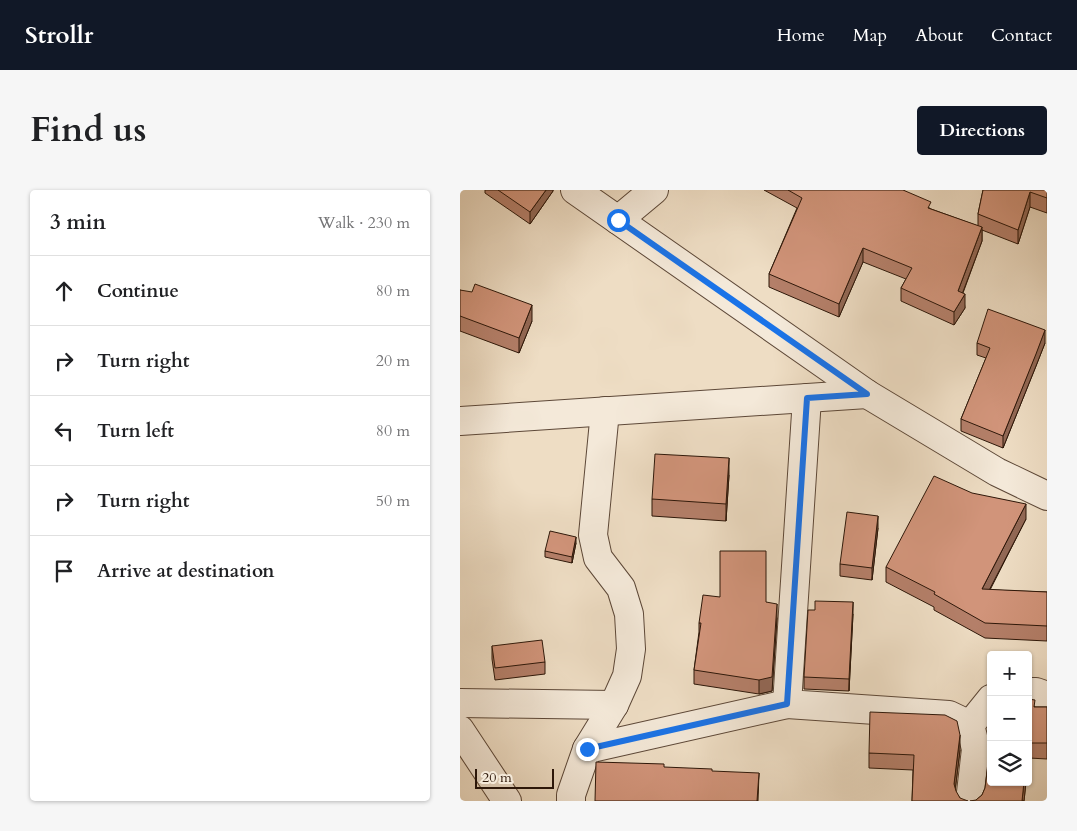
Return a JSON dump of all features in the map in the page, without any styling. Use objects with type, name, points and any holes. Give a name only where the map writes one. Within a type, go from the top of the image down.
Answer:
[{"type":"street","points":[[576,190],[867,394],[996,472],[1047,496]]},
{"type":"street","points":[[618,220],[654,190]]},
{"type":"street","points":[[460,421],[867,394]]},
{"type":"street","points":[[787,704],[807,398]]},
{"type":"street","points":[[571,801],[571,795],[587,749],[614,705],[628,676],[631,649],[629,614],[621,588],[598,558],[593,535],[605,411]]},
{"type":"street","points":[[1032,692],[1047,696]]},
{"type":"street","points":[[970,725],[987,702]]},
{"type":"street","points":[[460,704],[614,705]]},
{"type":"street","points":[[587,749],[787,704],[949,715],[970,725]]},
{"type":"street","points":[[970,725],[976,749],[970,801]]},
{"type":"street","points":[[460,730],[507,801]]},
{"type":"building","points":[[498,190],[546,190],[530,212]]},
{"type":"building","points":[[788,190],[903,190],[931,202],[928,208],[982,227],[958,291],[965,294],[954,312],[901,288],[912,268],[863,248],[839,304],[769,274],[802,198]]},
{"type":"building","points":[[983,190],[1047,190],[1047,198],[1030,192],[1018,230],[978,214]]},
{"type":"building","points":[[475,284],[532,305],[519,338],[460,316],[460,290],[472,292]]},
{"type":"building","points":[[988,309],[1045,330],[1003,436],[961,419],[990,348],[977,343]]},
{"type":"building","points":[[655,454],[729,458],[726,504],[652,499]]},
{"type":"building","points":[[934,476],[972,493],[1026,504],[982,589],[1047,592],[1047,626],[985,623],[934,594],[935,592],[886,567]]},
{"type":"building","points":[[847,512],[878,516],[872,568],[840,564]]},
{"type":"building","points":[[550,531],[576,537],[572,557],[545,551]]},
{"type":"building","points":[[720,551],[766,551],[766,602],[777,604],[772,677],[759,680],[694,670],[703,595],[720,597]]},
{"type":"building","points":[[815,601],[853,602],[849,679],[804,677],[808,610],[815,610]]},
{"type":"building","points":[[542,640],[545,662],[495,668],[492,646]]},
{"type":"building","points":[[1032,700],[1035,700],[1034,707],[1047,707],[1047,743],[1032,743]]},
{"type":"building","points":[[870,712],[945,715],[957,721],[960,735],[954,784],[960,798],[968,801],[912,801],[914,755],[869,753]]},
{"type":"building","points":[[596,762],[664,764],[664,767],[759,773],[757,801],[595,801]]},
{"type":"building","points":[[987,773],[987,786],[1024,786],[1022,801],[970,801],[976,800],[982,795]]},
{"type":"route","points":[[587,749],[787,704],[807,398],[867,394],[618,220]]}]
